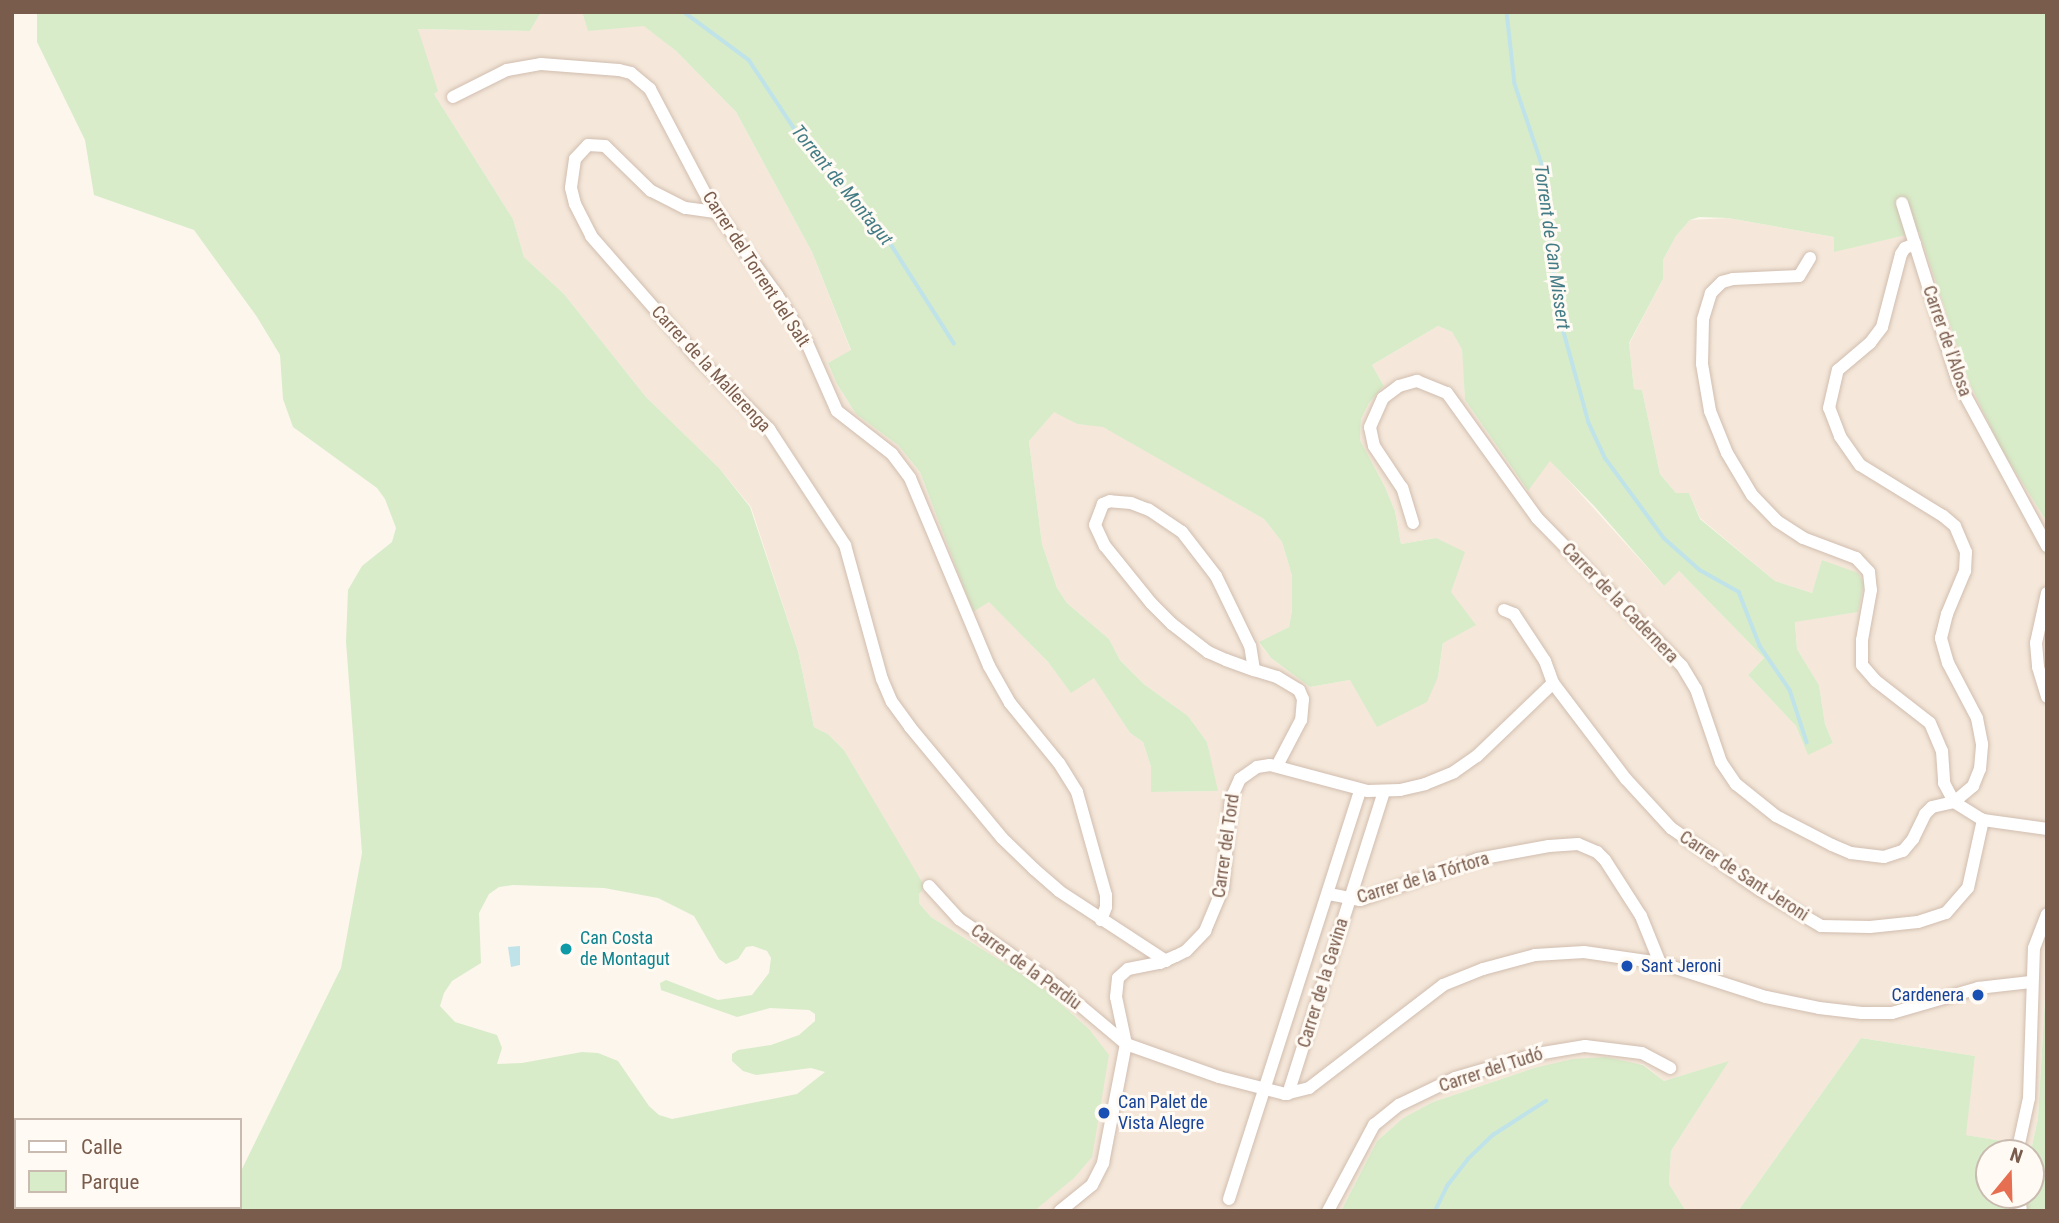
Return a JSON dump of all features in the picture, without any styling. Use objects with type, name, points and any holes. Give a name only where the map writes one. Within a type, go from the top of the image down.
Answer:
[{"type":"street","name":"Carrer del Torrent del Salt","points":[[453,97],[491,77],[524,66],[600,68],[631,74],[654,96],[715,212],[807,343],[837,411],[892,454],[910,478],[989,666],[1010,703],[1059,763],[1077,792],[1106,895],[1106,907],[1101,920]]},
{"type":"street","name":"Carrer de la Mallerenga","points":[[715,212],[685,208],[659,196],[637,179],[605,146],[589,145],[575,159],[571,188],[575,204],[591,236],[695,355],[769,429],[845,545],[870,641],[892,702],[1002,838],[1059,891],[1166,961]]},
{"type":"street","name":"Carrer de l'Alosa","points":[[1902,203],[1958,382],[1996,457],[2047,545]]},
{"type":"street","points":[[1914,244],[1901,254],[1882,327],[1870,343],[1838,370],[1829,408],[1840,436],[1860,465],[1943,516],[1962,537],[1966,552],[1965,571],[1947,614],[1941,638],[1948,663],[1977,718],[1982,744],[1978,777],[1973,786],[1954,802]]},
{"type":"street","points":[[1810,258],[1799,275],[1733,279],[1722,282],[1711,293],[1703,320],[1701,341],[1704,388],[1710,411],[1738,475],[1765,509],[1803,538],[1856,558],[1869,572],[1871,590],[1861,640],[1863,665],[1876,681],[1930,723],[1941,751],[1944,783],[1954,802],[1983,820],[2047,829]]},
{"type":"street","name":"Carrer de la Cadernera","points":[[1413,523],[1402,488],[1374,446],[1370,427],[1382,398],[1399,386],[1417,381],[1447,393],[1537,518],[1682,666],[1696,689],[1721,762],[1751,798],[1798,830],[1851,853],[1884,857],[1903,851],[1932,807],[1954,802]]},
{"type":"street","points":[[1254,670],[1250,646],[1216,576],[1182,532],[1149,510],[1121,500],[1103,504],[1096,517],[1098,534],[1113,559],[1151,603],[1200,647],[1254,670],[1290,683],[1299,690],[1303,699],[1301,720],[1294,738],[1277,766],[1360,790],[1384,792],[1425,784],[1454,772],[1483,751],[1553,683]]},
{"type":"street","points":[[2047,593],[2036,643],[2038,667],[2047,697]]},
{"type":"street","name":"Carrer de Sant Jeroni","points":[[1504,610],[1514,614],[1545,661],[1553,683],[1626,779],[1671,828],[1760,890],[1821,926],[1870,928],[1918,922],[1946,914],[1968,888],[1983,820]]},
{"type":"street","name":"Carrer del Tord","points":[[1126,1044],[1116,997],[1118,978],[1128,969],[1166,961],[1186,951],[1205,931],[1219,902],[1227,867],[1235,787],[1246,773],[1257,767],[1277,766]]},
{"type":"street","name":"Carrer de la Gavina","points":[[1229,1199],[1329,894],[1360,790]]},
{"type":"street","name":"Carrer de la Gavina","points":[[1288,1094],[1384,792]]},
{"type":"street","name":"Carrer de la Tórtora","points":[[1329,894],[1349,900],[1384,893],[1478,859],[1549,846],[1578,844],[1597,852],[1605,860],[1641,916],[1660,962]]},
{"type":"street","name":"Carrer de la Perdiu","points":[[929,886],[959,919],[1057,986],[1126,1044]]},
{"type":"street","points":[[2020,1139],[2029,1098],[2034,948],[2047,914]]},
{"type":"street","points":[[1059,1211],[1078,1199],[1092,1185],[1103,1163],[1126,1044],[1264,1090],[1288,1094],[1309,1088],[1429,993],[1472,973],[1511,960],[1555,953],[1584,952],[1660,962],[1766,997],[1819,1009],[1862,1013],[1892,1013],[1988,986],[2031,982]]},
{"type":"street","name":"Carrer del Tudó","points":[[1328,1211],[1374,1125],[1399,1105],[1455,1078],[1536,1054],[1585,1046],[1642,1053],[1670,1068]]},
{"type":"street","points":[[1078,1199],[1085,1211]]},
{"type":"shaded area","points":[[541,12],[582,12],[588,30],[644,25],[676,51],[736,112],[812,252],[851,351],[828,363],[837,384],[856,414],[898,445],[920,472],[973,611],[989,601],[1048,662],[1071,692],[1094,677],[1130,733],[1143,742],[1151,767],[1151,792],[1217,791],[1207,742],[1188,716],[1145,685],[1120,660],[1109,639],[1067,603],[1057,588],[1042,544],[1029,441],[1054,411],[1077,424],[1103,426],[1264,519],[1282,542],[1292,576],[1292,610],[1289,627],[1259,643],[1271,658],[1310,687],[1350,680],[1438,677],[1451,592],[1436,538],[1401,544],[1395,511],[1360,440],[1361,419],[1369,403],[1384,386],[1372,365],[1438,326],[1452,332],[1463,349],[1465,400],[1527,491],[1550,460],[1664,586],[1678,570],[1764,658],[1748,675],[1796,726],[1808,754],[1833,743],[1825,724],[1819,685],[1797,649],[1795,621],[1858,612],[1823,560],[1812,593],[1775,581],[1700,518],[1689,493],[1676,493],[1660,474],[1642,390],[1634,389],[1629,344],[1663,279],[1663,260],[1676,236],[1690,220],[1728,218],[1834,237],[1834,251],[1919,232],[1970,384],[2001,449],[2047,522],[2047,964],[2038,1118],[2034,1139],[1989,1139],[1965,1135],[1975,1056],[1861,1038],[1738,1211],[1686,1211],[1669,1184],[1671,1151],[1728,1062],[1664,1081],[1643,1064],[1534,1068],[1433,1102],[1403,1118],[1377,1141],[1341,1211],[1034,1211],[1040,1204],[1089,1029],[1042,987],[931,917],[919,903],[919,894],[924,887],[844,750],[828,734],[814,727],[798,651],[751,507],[719,468],[646,397],[564,294],[524,257],[513,219],[434,94],[418,29],[530,31]]},
{"type":"green space","points":[[37,12],[541,12],[530,31],[418,29],[438,91],[434,94],[513,219],[524,257],[564,294],[646,397],[719,468],[750,507],[798,651],[814,727],[828,734],[844,750],[925,887],[919,894],[919,903],[931,917],[1042,987],[1089,1029],[1109,1055],[1092,1157],[1074,1178],[1034,1211],[217,1211],[242,1209],[242,1169],[341,968],[362,853],[346,642],[348,590],[362,566],[392,542],[396,528],[385,499],[377,488],[293,427],[283,399],[280,355],[257,317],[194,230],[94,195],[85,140],[37,42]],"holes":[[[513,885],[604,888],[658,898],[694,916],[719,959],[726,964],[738,959],[746,947],[753,946],[767,951],[771,958],[769,973],[752,995],[718,1000],[666,980],[660,983],[661,990],[737,1017],[770,1008],[809,1010],[815,1014],[815,1021],[799,1035],[771,1045],[738,1050],[732,1054],[732,1061],[743,1071],[756,1075],[811,1068],[825,1072],[797,1094],[672,1119],[659,1115],[649,1106],[618,1061],[598,1053],[582,1052],[522,1063],[497,1064],[502,1048],[497,1035],[455,1022],[440,1006],[452,981],[481,963],[479,913],[489,894],[499,887]]]},
{"type":"green space","points":[[582,12],[2047,12],[2047,522],[2001,449],[1970,384],[1919,232],[1834,252],[1834,237],[1728,218],[1699,217],[1690,220],[1676,236],[1663,260],[1663,279],[1629,343],[1634,389],[1642,390],[1660,474],[1676,493],[1689,493],[1700,519],[1775,581],[1812,593],[1822,560],[1858,573],[1864,583],[1858,612],[1795,622],[1797,649],[1819,685],[1825,724],[1833,743],[1808,755],[1796,726],[1748,675],[1764,658],[1679,571],[1664,586],[1595,507],[1550,461],[1528,491],[1465,400],[1462,349],[1452,332],[1438,326],[1372,365],[1384,386],[1369,403],[1361,419],[1360,440],[1395,511],[1401,544],[1436,538],[1465,552],[1451,592],[1476,625],[1443,643],[1438,677],[1427,702],[1377,727],[1350,680],[1310,687],[1271,658],[1259,642],[1289,627],[1292,610],[1292,576],[1282,542],[1264,519],[1103,427],[1077,424],[1054,412],[1029,441],[1042,544],[1057,588],[1067,603],[1109,639],[1120,660],[1145,685],[1188,716],[1207,742],[1218,791],[1151,792],[1151,767],[1143,742],[1130,733],[1094,678],[1071,693],[1048,662],[989,602],[973,612],[920,472],[898,445],[856,414],[837,384],[828,363],[851,350],[812,252],[736,112],[676,51],[644,26],[588,31]]},
{"type":"green space","points":[[2047,964],[2047,1211],[1738,1211],[1861,1038],[1975,1056],[1966,1135],[1990,1139],[1975,1139],[1975,1209],[2045,1209],[2045,1139],[2034,1139],[2038,1118]]},
{"type":"green space","points":[[1606,1057],[1643,1065],[1664,1081],[1729,1061],[1671,1151],[1669,1184],[1686,1211],[1341,1211],[1377,1141],[1403,1118],[1433,1102],[1534,1068],[1573,1059]]},
{"type":"water","points":[[520,946],[520,965],[511,967],[508,947]]},
{"type":"waterway","name":"Torrent de Montagut","points":[[684,12],[749,60],[804,143],[880,227],[954,343]]},
{"type":"waterway","name":"Torrent de Can Missert","points":[[1507,12],[1515,84],[1542,164],[1559,314],[1589,423],[1606,459],[1664,538],[1700,570],[1739,592],[1760,646],[1790,690],[1807,742]]},
{"type":"waterway","points":[[1435,1211],[1447,1186],[1468,1159],[1493,1135],[1546,1101]]},
{"type":"place","name":"Can Costa de Montagut","points":[[566,949]]},
{"type":"place","name":"Sant Jeroni","points":[[1627,966]]},
{"type":"place","name":"Cardenera","points":[[1978,995]]},
{"type":"place","name":"Can Palet de Vista Alegre","points":[[1104,1113]]}]
